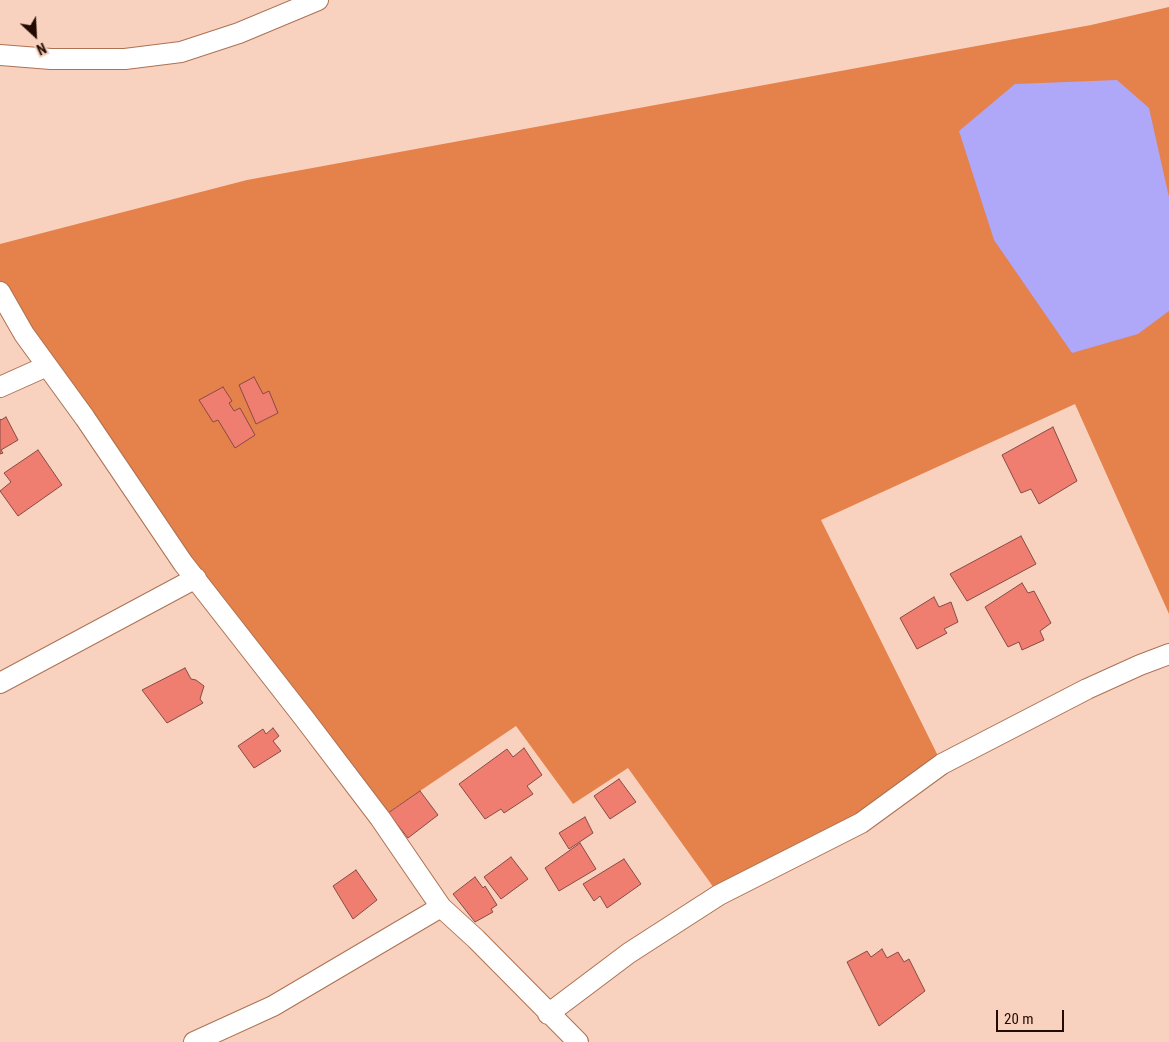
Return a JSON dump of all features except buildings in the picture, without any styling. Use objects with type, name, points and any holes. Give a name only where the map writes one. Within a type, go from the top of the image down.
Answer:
[{"type":"street","points":[[0,55],[51,59],[125,59],[181,52],[239,33],[318,0]]},
{"type":"street","points":[[0,292],[24,334],[85,418],[183,563],[380,818],[441,907],[578,1042]]},
{"type":"street","points":[[0,387],[47,366]]},
{"type":"street","points":[[0,683],[196,578]]},
{"type":"street","points":[[548,1014],[637,948],[719,896],[861,823],[942,764],[1087,689],[1169,654]]},
{"type":"street","points":[[194,1042],[273,1006],[441,907]]},
{"type":"shaded area","points":[[1169,7],[1169,614],[1075,404],[821,520],[942,764],[719,895],[628,768],[573,804],[516,726],[380,818],[304,718],[0,292],[0,244],[247,180],[1091,25]]},
{"type":"shaded area","points":[[1117,80],[1149,108],[1169,197],[1169,311],[1138,334],[1072,353],[994,240],[959,131],[1015,84]]}]
